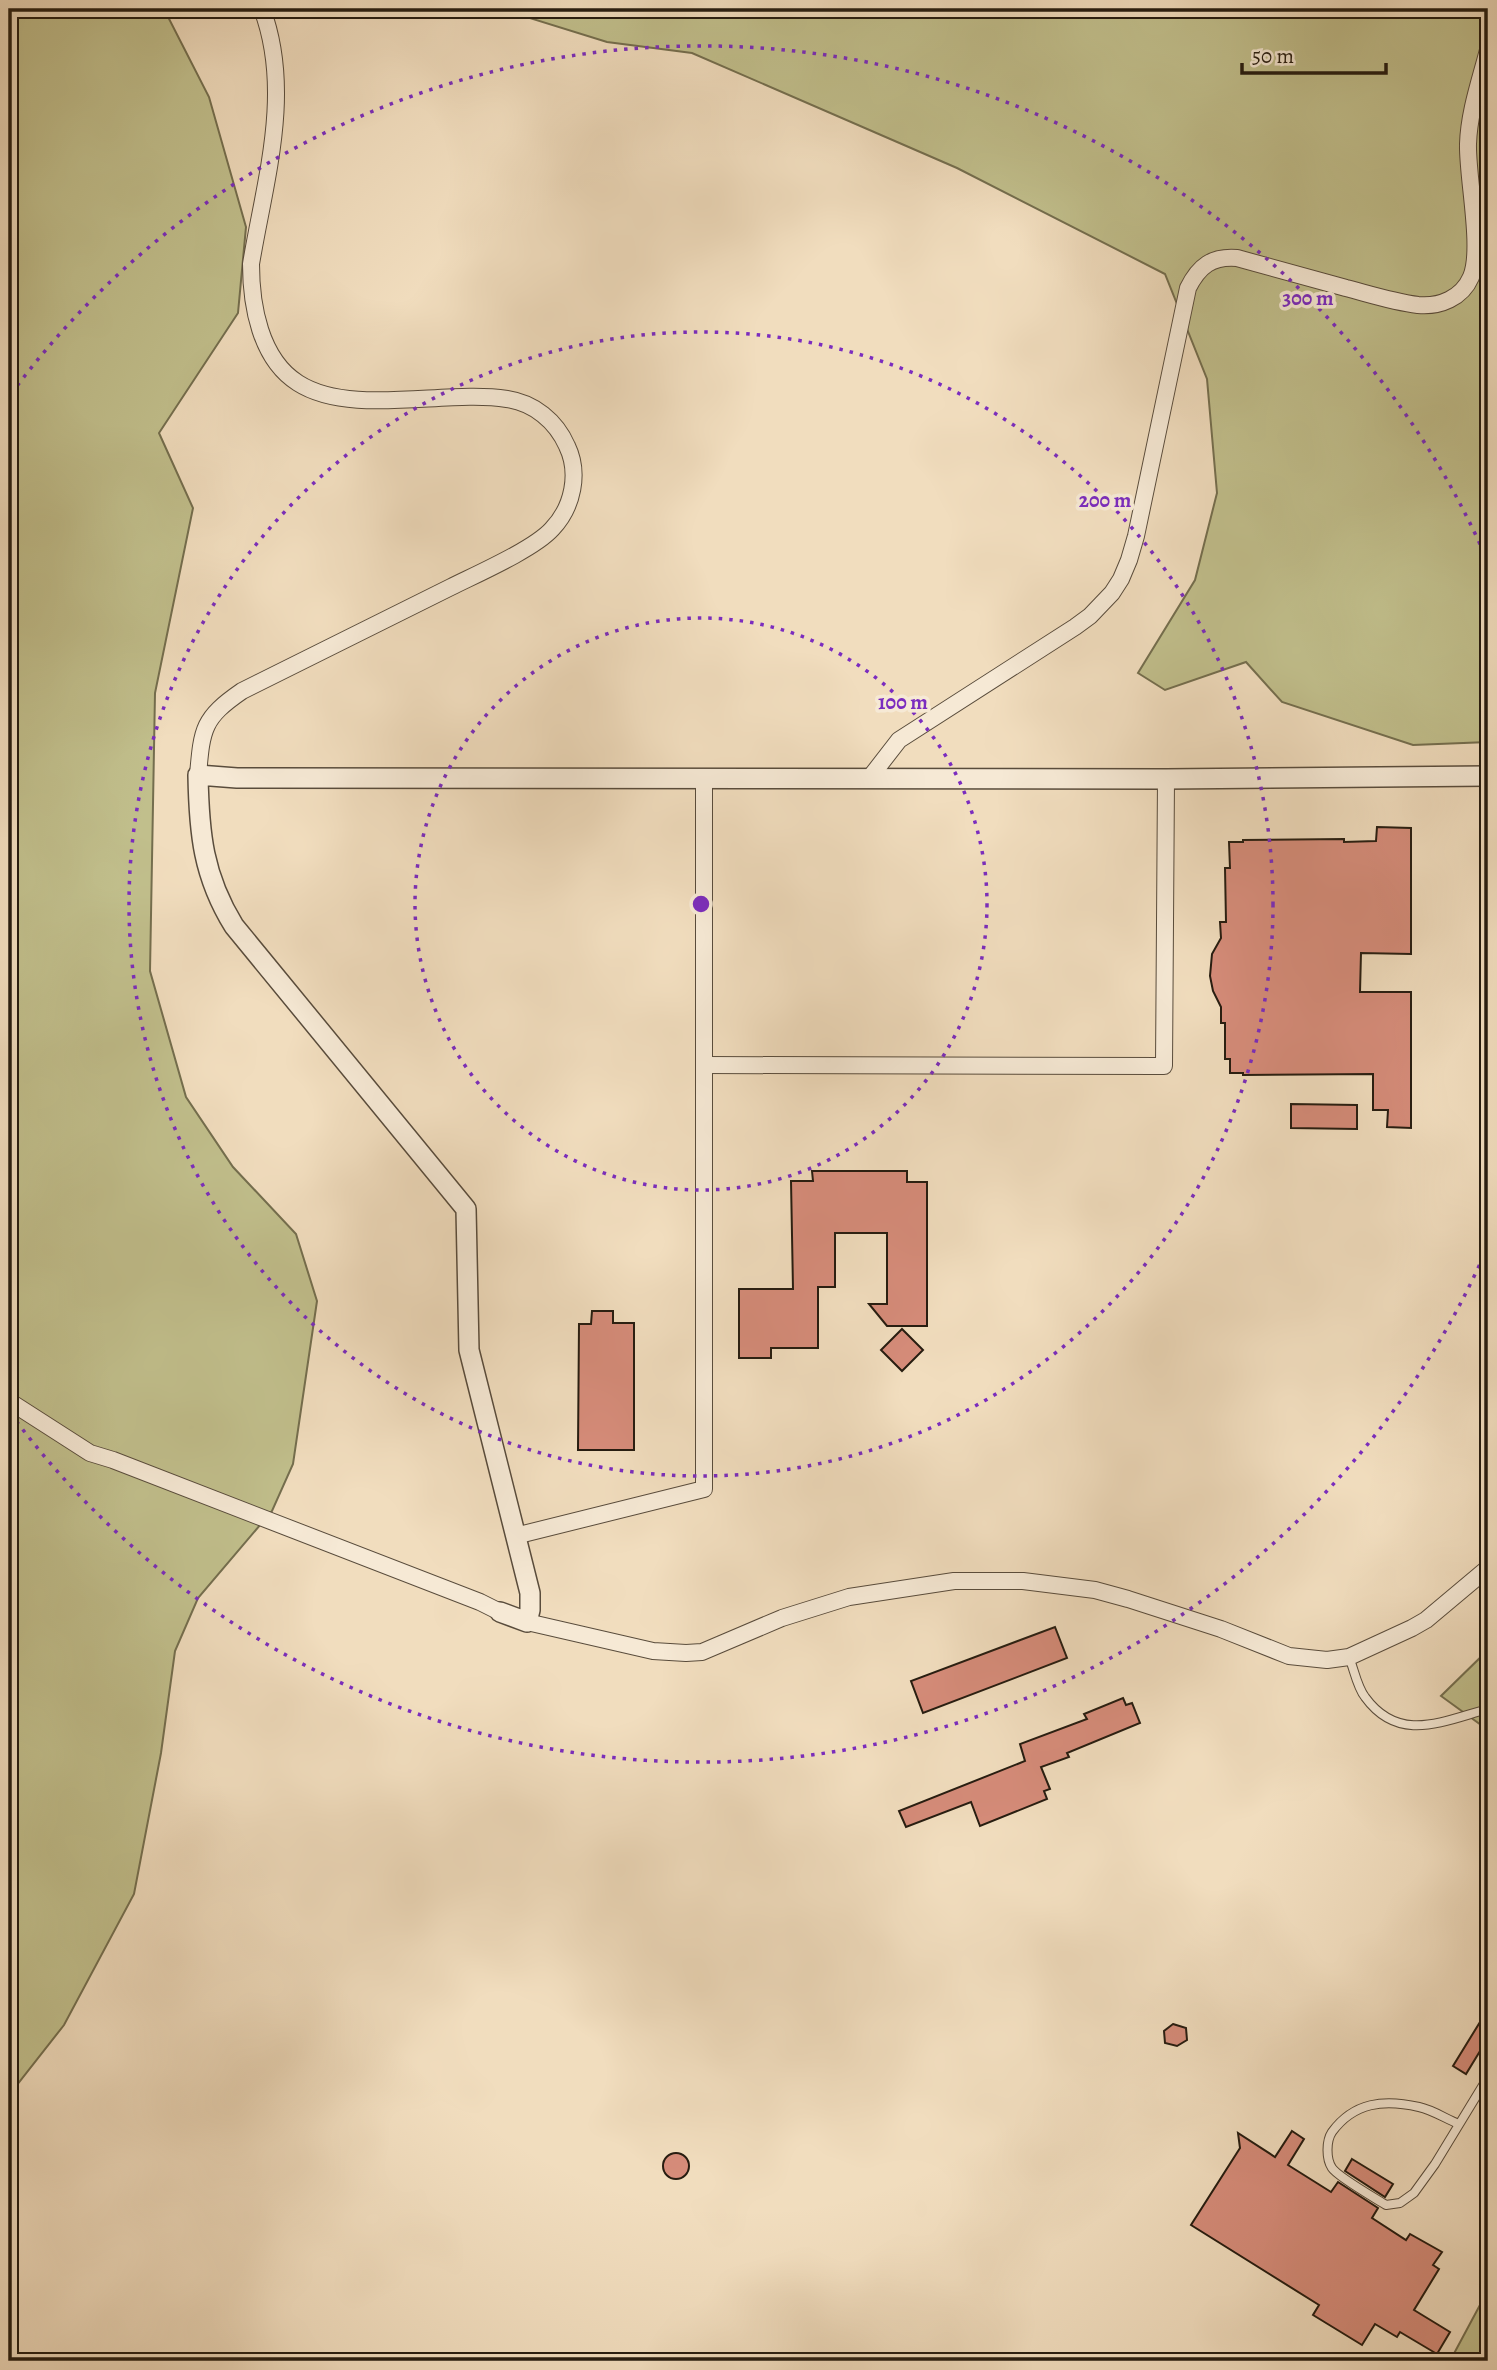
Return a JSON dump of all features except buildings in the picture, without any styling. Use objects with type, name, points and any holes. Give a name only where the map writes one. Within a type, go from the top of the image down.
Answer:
[{"type":"street","points":[[262,9],[272,42],[278,103],[251,264],[251,278],[260,330],[277,364],[297,383],[330,395],[379,400],[495,397],[523,402],[550,420],[561,434],[570,455],[573,476],[569,502],[544,538],[474,576],[242,691],[208,720],[203,732],[198,775],[198,813],[204,855],[217,896],[230,918],[466,1209],[469,1350],[530,1593],[527,1622]]},
{"type":"street","points":[[869,780],[899,740],[1075,627],[1112,593],[1121,579],[1136,536],[1188,288],[1201,268],[1219,259],[1237,258],[1418,305],[1441,304],[1464,288],[1472,276],[1475,240],[1469,167],[1469,125],[1488,50]]},
{"type":"street","points":[[198,775],[237,778],[869,780],[1488,776]]},
{"type":"street","points":[[515,1535],[704,1489],[704,778]]},
{"type":"street","points":[[705,1065],[1164,1066],[1166,779]]},
{"type":"street","points":[[9,1401],[90,1454],[113,1460],[527,1622],[653,1651],[702,1651],[782,1618],[849,1597],[954,1581],[1023,1581],[1095,1590],[1128,1599],[1221,1629],[1289,1656],[1316,1660],[1349,1657],[1426,1620],[1488,1568]]},
{"type":"lane","points":[[1349,1657],[1364,1697],[1390,1721],[1419,1727],[1488,1709]]},
{"type":"lane","points":[[1459,2124],[1420,2107],[1387,2104],[1364,2106],[1346,2116],[1329,2136],[1327,2153],[1333,2169],[1386,2205],[1400,2203],[1414,2193],[1435,2164],[1488,2077]]},
{"type":"shaded area","points":[[9,9],[164,9],[209,97],[246,227],[238,313],[159,433],[193,508],[155,693],[150,971],[186,1097],[233,1167],[296,1234],[317,1301],[293,1464],[272,1511],[198,1598],[175,1651],[161,1753],[134,1894],[64,2025],[9,2095]]},
{"type":"shaded area","points":[[501,9],[1488,9],[1488,742],[1413,745],[1282,702],[1246,662],[1165,690],[1138,673],[1195,580],[1217,493],[1207,379],[1165,274],[957,168],[692,53],[607,42]]},
{"type":"shaded area","points":[[1488,1650],[1488,1730],[1441,1696]]},
{"type":"shaded area","points":[[1488,2290],[1488,2361],[1450,2361]]}]
